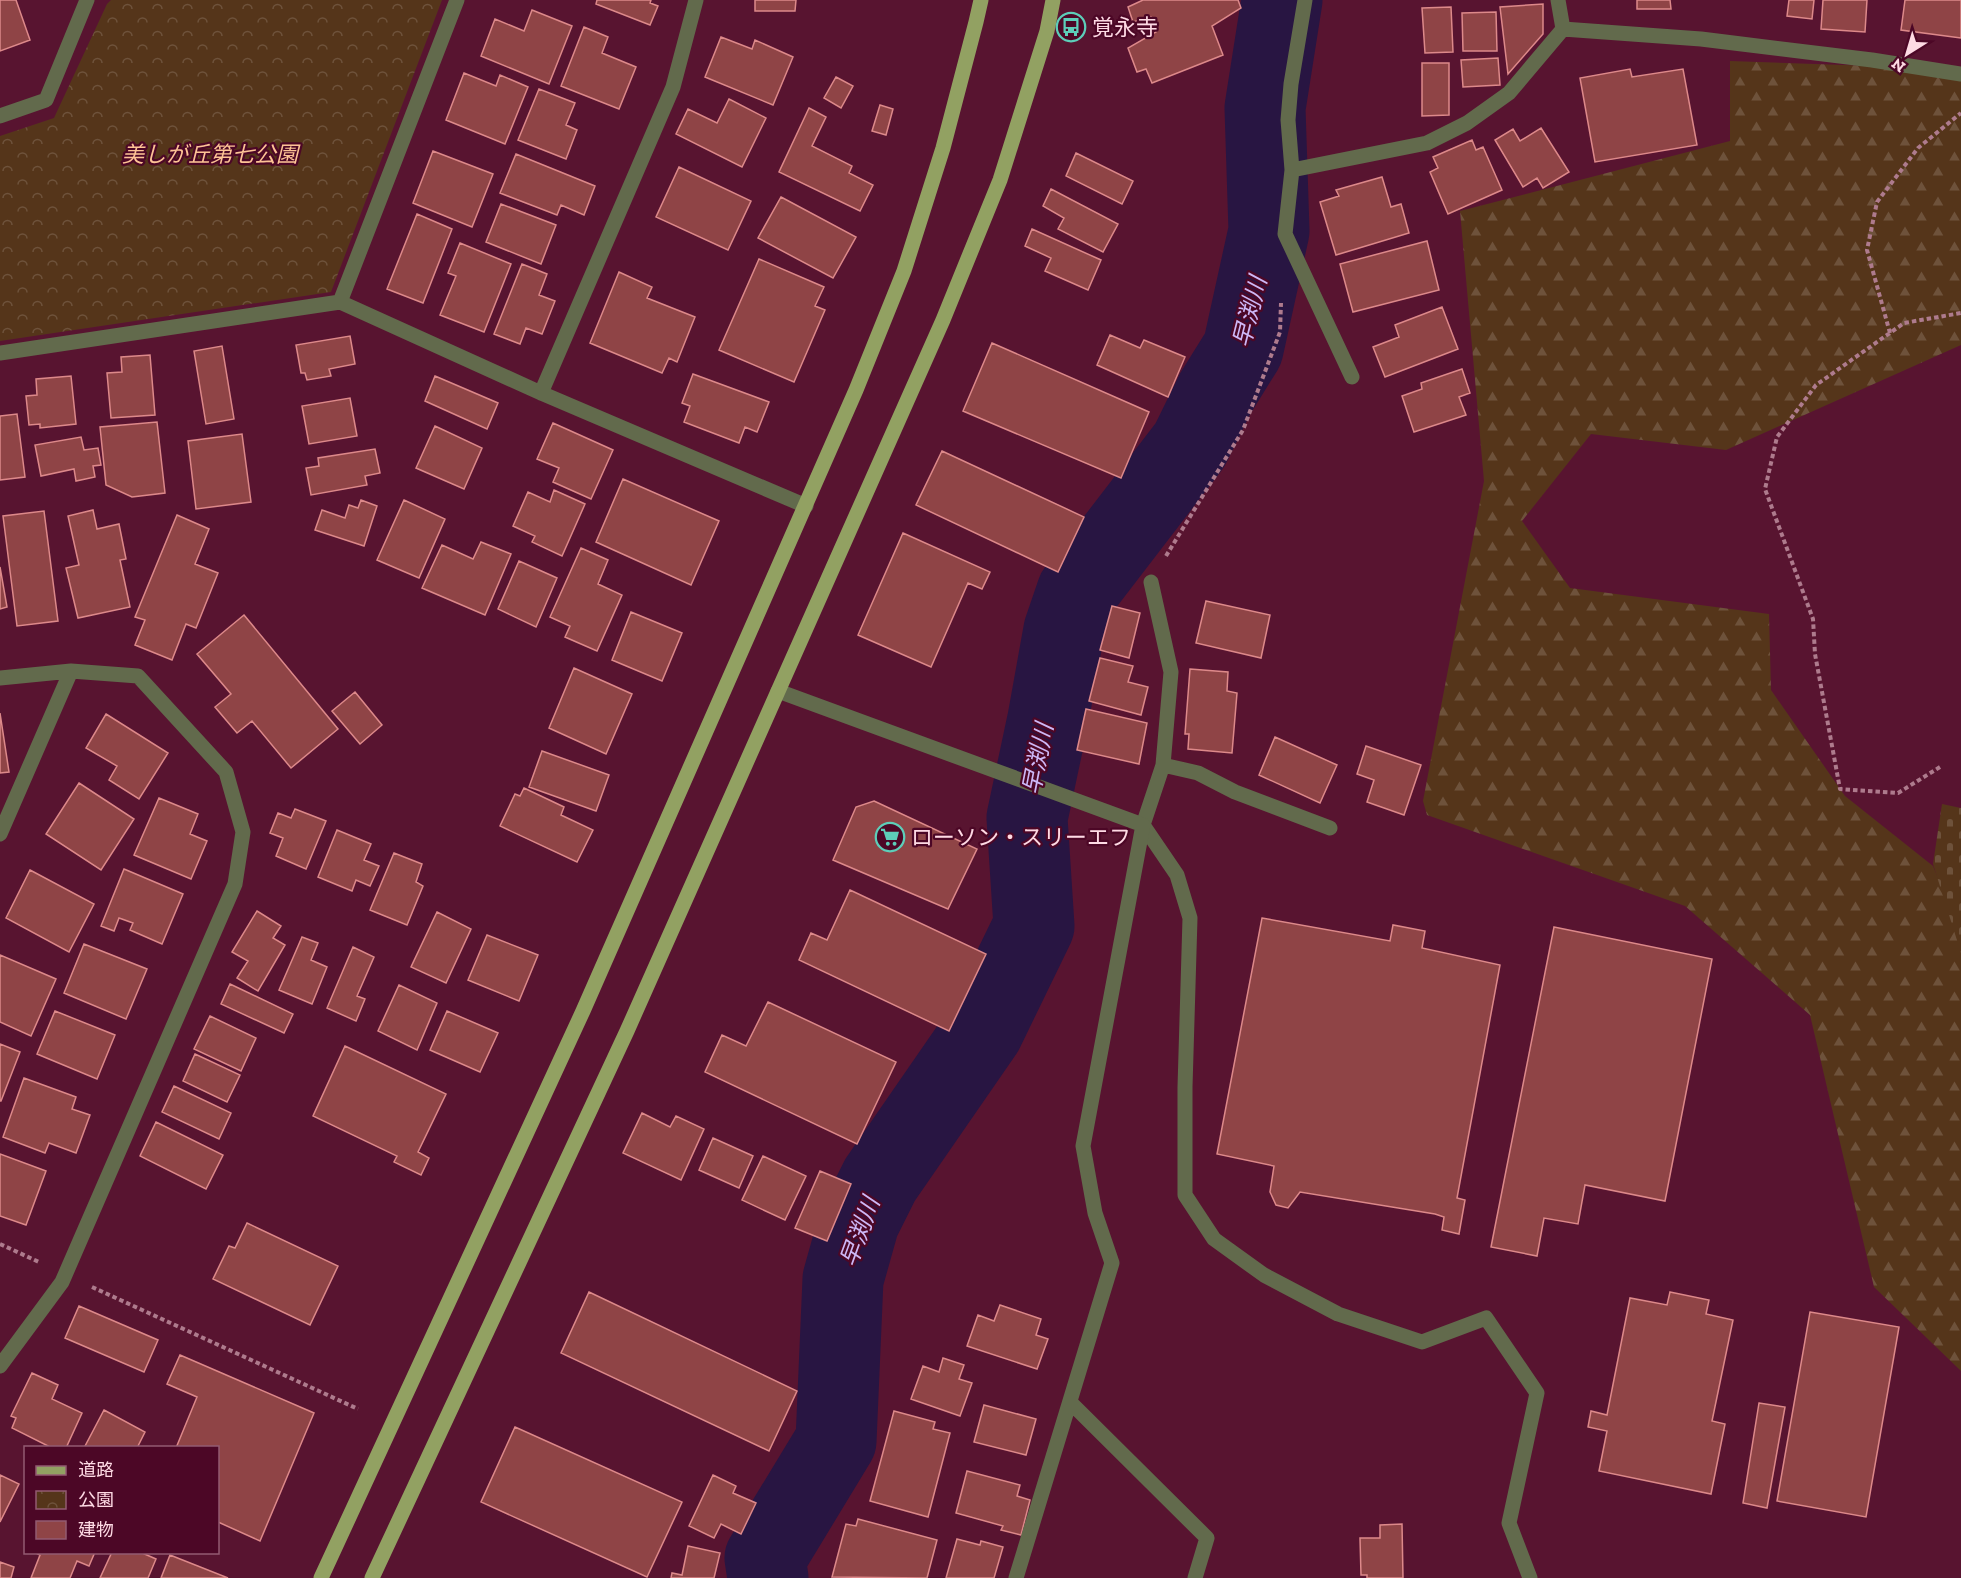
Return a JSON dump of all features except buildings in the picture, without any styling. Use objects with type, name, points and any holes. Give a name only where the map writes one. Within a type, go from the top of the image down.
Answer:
[{"type":"main road","points":[[321,1578],[583,1011],[856,390],[904,271],[943,148],[981,0]]},
{"type":"main road","points":[[372,1578],[627,1031],[943,320],[1000,180],[1047,31],[1053,0]]},
{"type":"street","points":[[0,116],[46,100],[87,0]]},
{"type":"street","points":[[340,302],[457,0]]},
{"type":"street","points":[[541,393],[673,87],[696,0]]},
{"type":"street","points":[[1305,0],[1291,84],[1288,120],[1292,170],[1285,234],[1352,377]]},
{"type":"street","points":[[1292,170],[1427,143],[1467,123],[1509,93],[1563,29],[1558,0]]},
{"type":"street","points":[[1563,29],[1701,39],[1872,60],[1961,74]]},
{"type":"street","points":[[0,353],[340,302],[541,393],[806,506]]},
{"type":"street","points":[[1016,1578],[1112,1263],[1095,1213],[1083,1146],[1143,825],[1163,765],[1170,672],[1151,582]]},
{"type":"street","points":[[0,834],[71,671]]},
{"type":"street","points":[[0,678],[71,671],[138,676],[226,772],[243,832],[235,884],[62,1282],[0,1366]]},
{"type":"street","points":[[778,692],[1143,825],[1177,875],[1190,918],[1185,1087],[1185,1195],[1214,1239],[1264,1275],[1338,1314],[1422,1342],[1486,1318],[1537,1393],[1509,1523],[1530,1578]]},
{"type":"street","points":[[1163,765],[1198,773],[1235,792],[1330,828]]},
{"type":"street","points":[[1070,1402],[1207,1538],[1195,1578]]},
{"type":"path","points":[[1890,333],[1867,250],[1876,202],[1918,148],[1961,113]]},
{"type":"path","points":[[1151,582],[1243,430],[1280,332],[1281,299]]},
{"type":"path","points":[[1940,767],[1898,793],[1840,789],[1815,654],[1813,619],[1765,489],[1777,437],[1816,385],[1904,323],[1961,313]]},
{"type":"path","points":[[144,1311],[358,1409]]},
{"type":"green space","name":"美しが丘第七公園","points":[[111,0],[442,0],[331,292],[0,341],[0,136],[54,118],[107,4]]},
{"type":"green space","points":[[1730,61],[1961,69],[1961,345],[1726,450],[1591,434],[1522,521],[1570,588],[1769,614],[1771,690],[1845,796],[1933,866],[1961,934],[1961,1371],[1874,1287],[1810,1015],[1685,906],[1427,815],[1423,801],[1484,481],[1460,211],[1730,141]]},
{"type":"green space","points":[[1942,804],[1961,808],[1961,953],[1933,864]]},
{"type":"waterway","name":"早渕川","points":[[768,1578],[765,1558],[836,1441],[843,1279],[859,1222],[880,1180],[983,1031],[1034,926],[1027,818],[1064,630],[1077,592],[1190,445],[1215,394],[1243,349],[1269,231],[1265,108],[1282,0]]},
{"type":"place","name":"覚永寺","points":[[1071,27]]},
{"type":"place","name":"ローソン・スリーエフ","points":[[890,837]]}]
